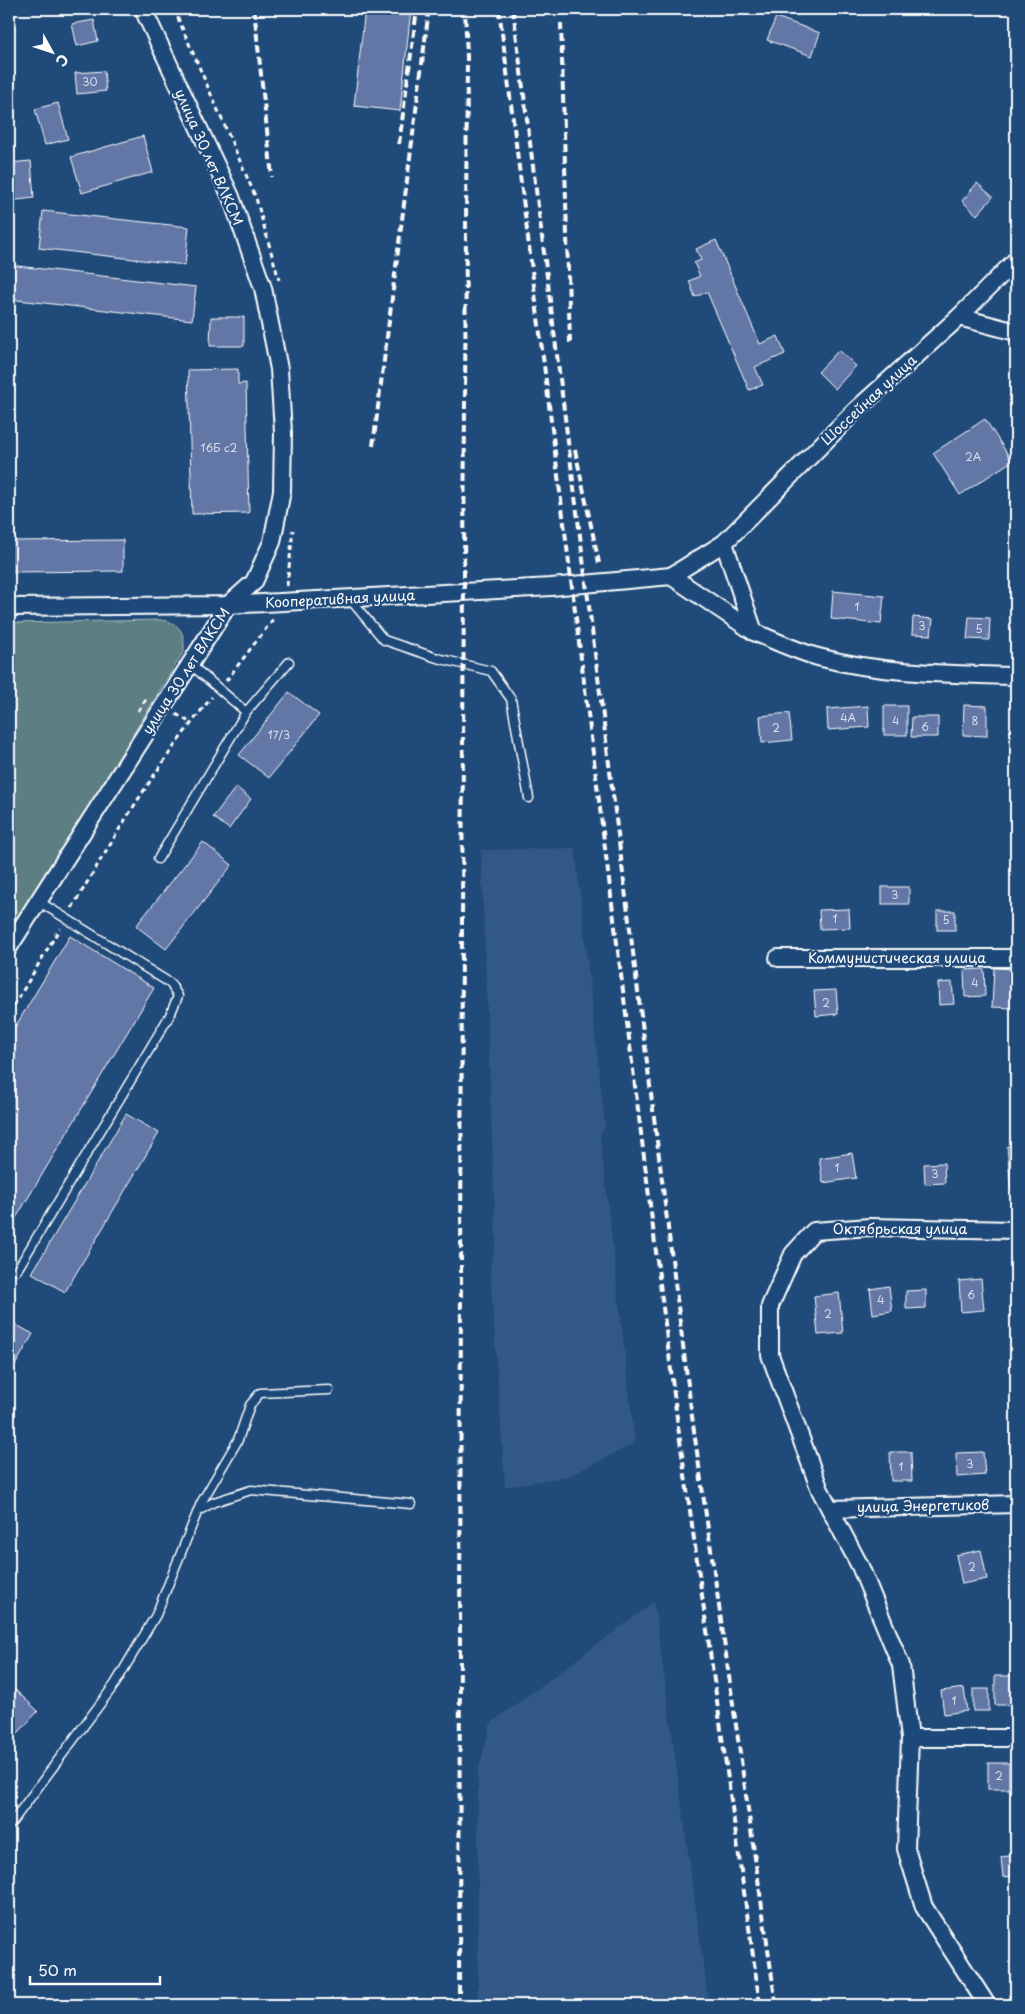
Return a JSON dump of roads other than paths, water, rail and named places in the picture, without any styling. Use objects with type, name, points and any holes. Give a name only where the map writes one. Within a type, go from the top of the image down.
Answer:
[{"type":"street","name":"улица 30 лет ВЛКСМ","points":[[9,947],[228,605],[254,582],[272,542],[282,491],[283,432],[279,369],[263,288],[230,197],[143,9]]},
{"type":"street","name":"Шоссейная улица","points":[[724,543],[855,411],[959,317],[1016,260]]},
{"type":"street","points":[[959,317],[1016,332]]},
{"type":"street","name":"Кооперативная улица","points":[[9,607],[228,605],[551,587],[671,576],[724,543]]},
{"type":"street","points":[[724,543],[754,632]]},
{"type":"street","points":[[671,576],[754,632],[817,656],[856,665],[921,673],[1016,676]]},
{"type":"street","name":"Коммунистическая улица","points":[[778,958],[1016,958]]},
{"type":"street","name":"Октябрьская улица","points":[[986,2005],[924,1907],[906,1849],[910,1738],[902,1665],[860,1566],[820,1490],[770,1355],[770,1306],[793,1254],[814,1231],[870,1227],[1016,1230]]},
{"type":"street","name":"улица Энергетиков","points":[[830,1509],[1016,1504]]},
{"type":"street","points":[[910,1738],[1016,1738]]},
{"type":"lane","points":[[349,598],[384,640],[437,658],[491,671],[511,700],[529,798]]},
{"type":"lane","points":[[158,859],[246,712],[289,662]]},
{"type":"lane","points":[[190,664],[246,712]]},
{"type":"lane","points":[[17,1270],[170,1015],[178,996],[170,983],[38,901]]},
{"type":"lane","points":[[9,1826],[115,1684],[156,1615],[198,1512],[238,1440],[250,1405],[260,1393],[329,1390]]},
{"type":"lane","points":[[198,1512],[214,1502],[250,1490],[411,1504]]},
{"type":"railway","points":[[254,9],[272,177]]},
{"type":"railway","points":[[399,144],[417,9]]},
{"type":"railway","points":[[373,446],[429,9]]},
{"type":"railway","points":[[459,2005],[467,57],[465,9]]},
{"type":"railway","points":[[499,9],[678,1426],[760,2005]]},
{"type":"railway","points":[[513,9],[693,1424],[776,2005]]},
{"type":"railway","points":[[561,23],[570,343]]},
{"type":"railway","points":[[575,450],[599,563]]}]
